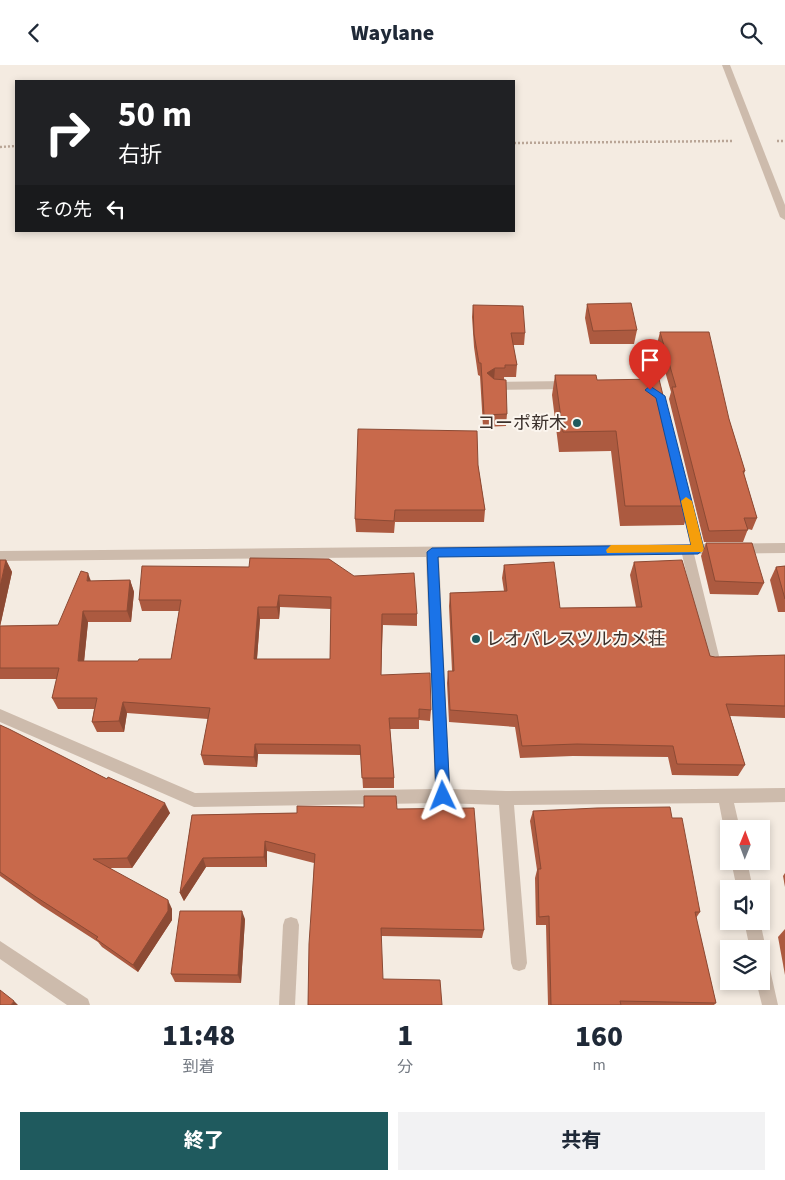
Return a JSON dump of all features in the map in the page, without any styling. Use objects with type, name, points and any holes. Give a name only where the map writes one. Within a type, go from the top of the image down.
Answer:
[{"type":"street","points":[[726,65],[785,217]]},
{"type":"street","points":[[494,386],[581,385]]},
{"type":"street","points":[[681,482],[712,656]]},
{"type":"street","points":[[0,557],[785,548]]},
{"type":"street","points":[[432,552],[443,796]]},
{"type":"street","points":[[0,715],[194,800],[443,796],[785,795]]},
{"type":"street","points":[[725,795],[730,820]]},
{"type":"street","points":[[506,797],[519,963]]},
{"type":"street","points":[[287,1005],[291,925]]},
{"type":"street","points":[[0,949],[82,1005]]},
{"type":"street","points":[[767,990],[770,1005]]},
{"type":"path","points":[[515,143],[785,141]]},
{"type":"path","points":[[0,147],[15,146]]},
{"type":"building","points":[[631,303],[637,330],[593,331],[587,304]]},
{"type":"building","points":[[473,305],[523,306],[525,333],[511,333],[517,365],[505,365],[505,368],[495,368],[487,373],[494,379],[506,380],[507,414],[484,415],[481,363],[479,363],[474,334]]},
{"type":"building","points":[[660,332],[709,332],[729,419],[757,518],[744,518],[748,530],[709,531],[672,387],[676,387]]},
{"type":"building","points":[[555,375],[596,375],[597,380],[659,379],[690,506],[625,506],[616,431],[563,432]]},
{"type":"building","points":[[358,429],[477,431],[478,465],[485,510],[395,510],[394,521],[355,519]]},
{"type":"building","points":[[706,543],[752,543],[764,583],[715,581]]},
{"type":"building","points":[[250,558],[329,559],[354,576],[414,573],[417,614],[382,614],[381,675],[430,673],[431,710],[419,709],[419,718],[389,718],[394,778],[362,778],[360,745],[255,744],[254,757],[201,755],[210,708],[123,702],[119,721],[92,722],[97,698],[52,698],[59,668],[0,668],[0,626],[58,625],[81,571],[88,573],[87,581],[130,580],[127,611],[83,611],[78,661],[138,661],[139,659],[171,659],[181,600],[139,600],[142,566],[249,567]],"holes":[[[279,595],[331,597],[330,659],[254,659],[258,607],[277,607]]]},
{"type":"building","points":[[0,560],[6,560],[0,587]]},
{"type":"building","points":[[682,560],[710,656],[785,655],[785,706],[726,704],[745,765],[677,764],[673,746],[577,744],[522,746],[517,715],[450,710],[448,671],[454,671],[450,593],[507,591],[504,565],[554,562],[560,608],[642,607],[634,562]]},
{"type":"building","points":[[785,566],[785,599],[776,567]]},
{"type":"building","points":[[0,725],[107,779],[108,777],[165,803],[127,858],[93,859],[168,900],[168,911],[133,965],[96,939],[98,937],[0,872]]},
{"type":"building","points":[[364,796],[396,796],[397,809],[474,808],[484,930],[381,928],[383,979],[440,980],[442,1005],[308,1005],[309,944],[315,854],[265,841],[264,857],[203,858],[180,893],[192,815],[297,813],[297,806],[364,807]]},
{"type":"building","points":[[670,807],[672,818],[682,818],[700,912],[695,912],[716,1003],[620,1001],[621,1005],[551,1005],[549,916],[539,917],[538,869],[541,869],[533,811]]},
{"type":"building","points":[[180,911],[242,911],[238,975],[171,974]]},
{"type":"building","points":[[0,990],[14,1001],[11,1005],[0,1005]]},
{"type":"slow traffic","points":[[611,550],[698,549],[686,501]]},
{"type":"place","name":"コーポ新木","points":[[577,423]]},
{"type":"place","name":"レオパレスツルカメ荘","points":[[476,639]]},
{"type":"route","points":[[443,796],[432,552],[698,549],[660,396],[650,390]]}]
